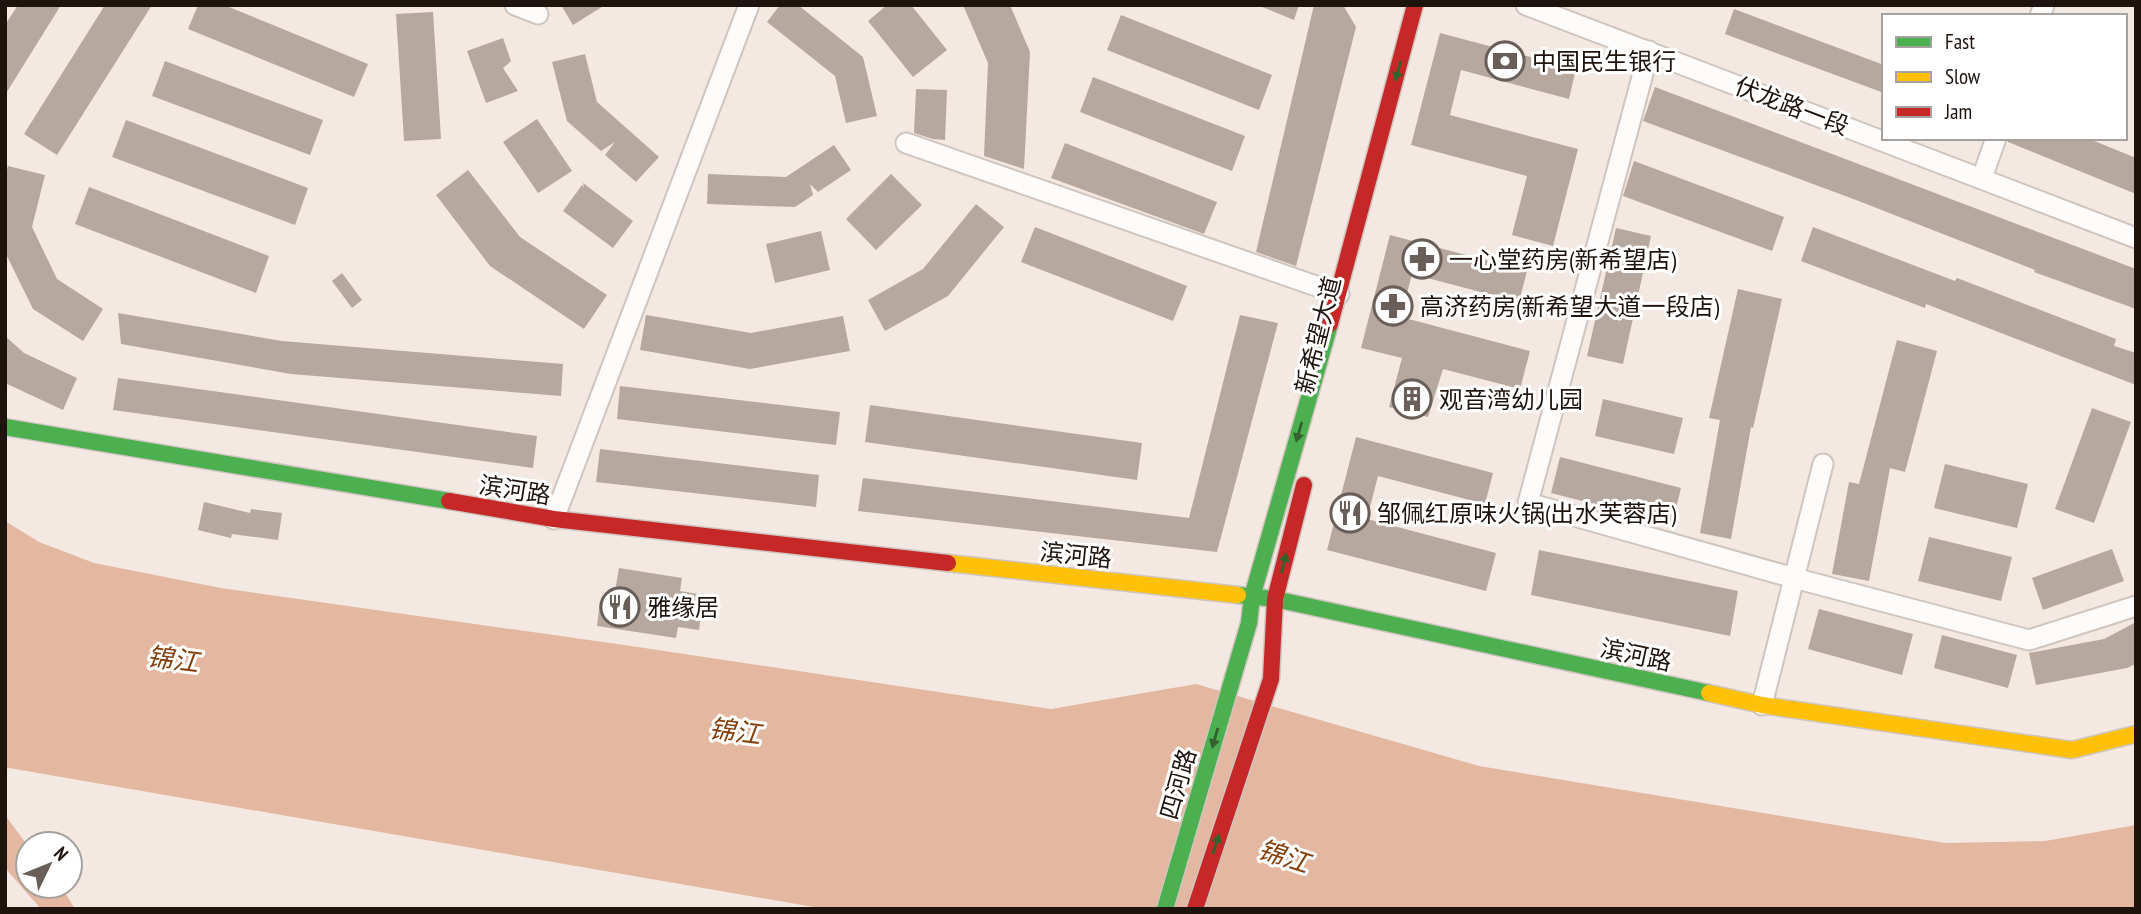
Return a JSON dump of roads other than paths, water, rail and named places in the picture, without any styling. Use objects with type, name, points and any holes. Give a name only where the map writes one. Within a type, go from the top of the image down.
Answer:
[{"type":"street","points":[[515,5],[538,15]]},
{"type":"street","points":[[554,519],[749,5]]},
{"type":"street","name":"四河路","points":[[1165,909],[1249,623],[1252,597],[1339,294],[1415,5]]},
{"type":"street","name":"伏龙路一段","points":[[1526,5],[1882,140]]},
{"type":"street","points":[[1648,51],[1528,503],[1794,578],[2029,640],[2136,606]]},
{"type":"street","name":"新希望大道","points":[[1324,405],[1417,59]]},
{"type":"street","name":"伏龙路一段","points":[[1882,140],[2136,237]]},
{"type":"street","points":[[1982,178],[1995,140]]},
{"type":"street","points":[[906,143],[1339,294]]},
{"type":"street","name":"滨河路","points":[[5,427],[554,519],[1275,599],[1762,705],[2073,750],[2136,734]]},
{"type":"street","points":[[1762,705],[1824,464]]},
{"type":"street","points":[[1195,909],[1271,679],[1275,599],[1307,470]]},
{"type":"water","name":"锦江","points":[[5,521],[39,542],[94,563],[221,588],[1051,709],[1196,684],[1479,766],[1945,843],[2045,841],[2136,825],[2136,909],[825,909],[5,769]]},
{"type":"water","points":[[5,815],[16,830],[14,830],[14,878],[5,868]]},
{"type":"water","points":[[33,900],[70,900],[75,909],[41,909]]},
{"type":"place","name":"中国民生银行","points":[[1505,61]]},
{"type":"place","name":"一心堂药房(新希望店)","points":[[1422,259]]},
{"type":"place","name":"高济药房(新希望大道一段店)","points":[[1393,306]]},
{"type":"place","name":"观音湾幼儿园","points":[[1412,399]]},
{"type":"place","name":"邹佩红原味火锅(出水芙蓉店)","points":[[1350,513]]},
{"type":"place","name":"雅缘居","points":[[620,607]]}]
